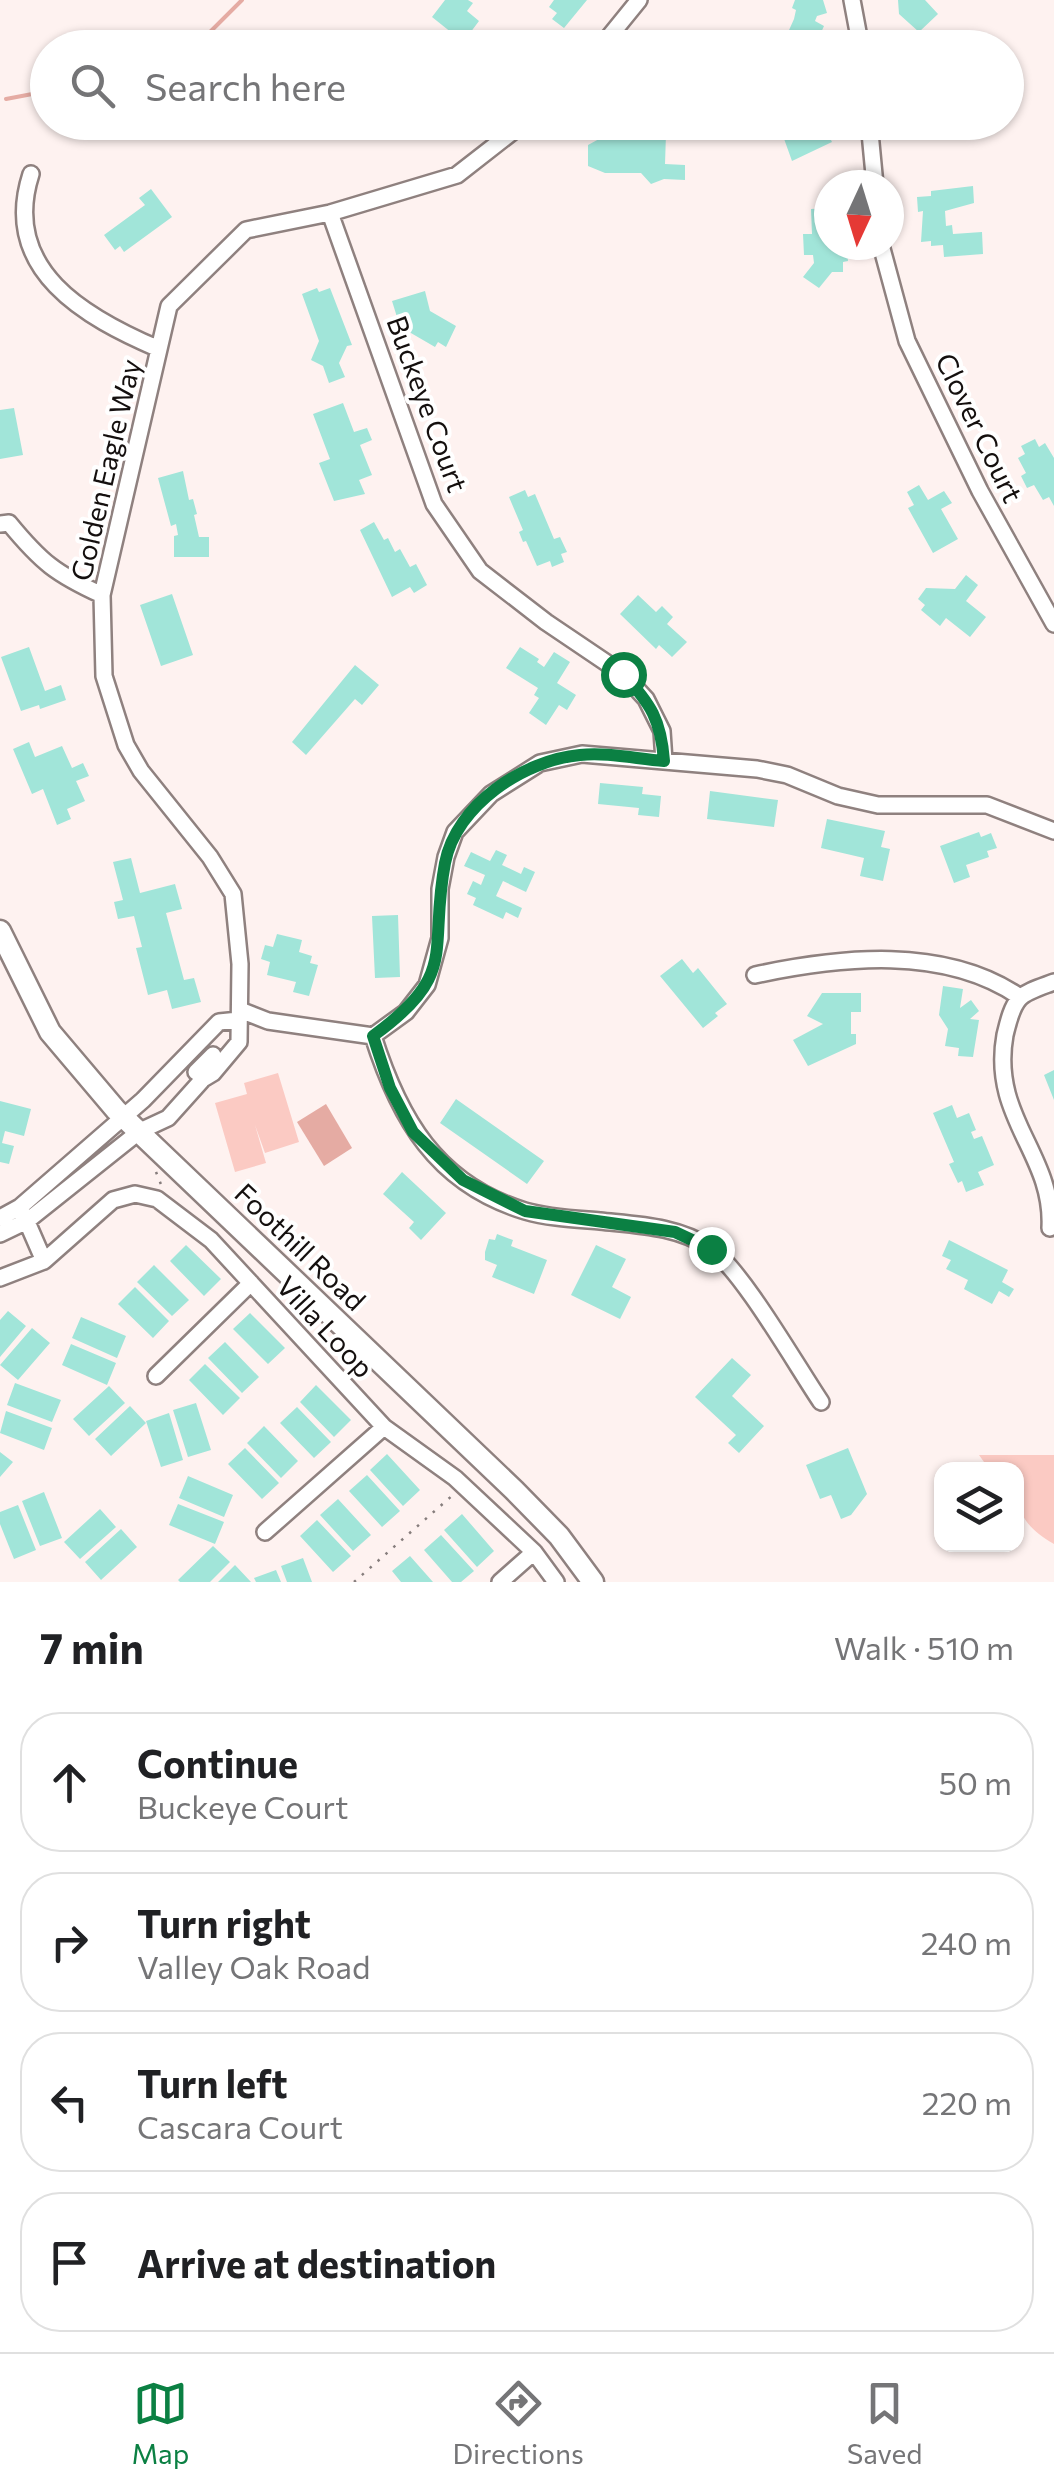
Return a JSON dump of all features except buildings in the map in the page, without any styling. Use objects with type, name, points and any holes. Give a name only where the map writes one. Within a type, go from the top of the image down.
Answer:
[{"type":"main road","name":"Foothill Road","points":[[0,930],[50,1032],[131,1124],[514,1490],[560,1536],[592,1582]]},
{"type":"street","points":[[615,30],[639,0]]},
{"type":"street","points":[[852,0],[858,30]]},
{"type":"street","name":"Golden Eagle Way","points":[[200,1076],[213,1073],[239,1042],[240,964],[233,894],[210,857],[141,771],[126,745],[104,676],[102,595],[169,306],[246,230],[330,213],[457,175],[502,140]]},
{"type":"street","points":[[871,140],[874,170]]},
{"type":"street","points":[[31,174],[21,214],[24,238],[44,278],[80,309],[159,348]]},
{"type":"street","name":"Buckeye Court","points":[[330,213],[434,504],[480,571],[623,674],[646,699],[662,731],[664,761]]},
{"type":"street","name":"Clover Court","points":[[885,260],[907,341],[980,491],[1054,624]]},
{"type":"street","points":[[0,524],[9,523],[34,554],[59,576],[102,595]]},
{"type":"street","points":[[239,1015],[373,1036],[406,1012],[427,985],[440,938],[440,889],[455,832],[490,794],[540,763],[582,754],[756,769],[878,805],[987,804],[1054,831]]},
{"type":"street","points":[[755,976],[801,965],[890,960],[942,964],[973,971],[1020,997]]},
{"type":"street","points":[[1050,1228],[1052,1203],[1048,1186],[1010,1104],[1002,1078],[1002,1054],[1008,1020],[1020,997],[1054,982]]},
{"type":"street","name":"Golden Eagle Way","points":[[131,1124],[168,1118],[239,1015]]},
{"type":"street","name":"Golden Eagle Way","points":[[0,1234],[131,1124],[219,1022],[239,1015]]},
{"type":"street","points":[[373,1036],[390,1088],[413,1132],[463,1180],[525,1211],[675,1232],[711,1249],[735,1274],[820,1402]]},
{"type":"street","points":[[182,1061],[200,1076]]},
{"type":"street","points":[[0,1278],[44,1260],[113,1200],[135,1194],[160,1201]]},
{"type":"street","name":"Villa Loop","points":[[160,1201],[212,1240],[384,1427],[464,1486],[534,1552],[556,1582]]},
{"type":"street","points":[[23,1214],[44,1260]]},
{"type":"street","name":"Golden Eagle Way","points":[[0,1218],[23,1214]]},
{"type":"street","points":[[156,1376],[251,1283]]},
{"type":"street","points":[[265,1532],[384,1427]]},
{"type":"street","points":[[500,1582],[534,1552]]},
{"type":"path","points":[[148,1164],[162,1185],[160,1201]]},
{"type":"path","points":[[354,1582],[464,1486]]},
{"type":"shaded area","points":[[278,1073],[299,1142],[265,1153],[255,1125],[266,1163],[235,1172],[215,1103],[247,1094],[244,1083]]},
{"type":"shaded area","points":[[326,1104],[352,1148],[324,1166],[297,1122]]},
{"type":"shaded area","points":[[979,1455],[1054,1455],[1054,1544],[1033,1529],[1024,1517],[1024,1462],[984,1462]]},
{"type":"waterway","points":[[212,30],[242,0]]},
{"type":"waterway","points":[[6,99],[30,94]]},
{"type":"route","points":[[623,674],[655,715],[662,731],[664,761],[582,754],[540,763],[490,794],[455,832],[446,857],[440,889],[440,938],[427,985],[406,1012],[373,1036],[390,1088],[413,1132],[463,1180],[525,1211],[643,1225],[675,1232],[711,1249]]}]
